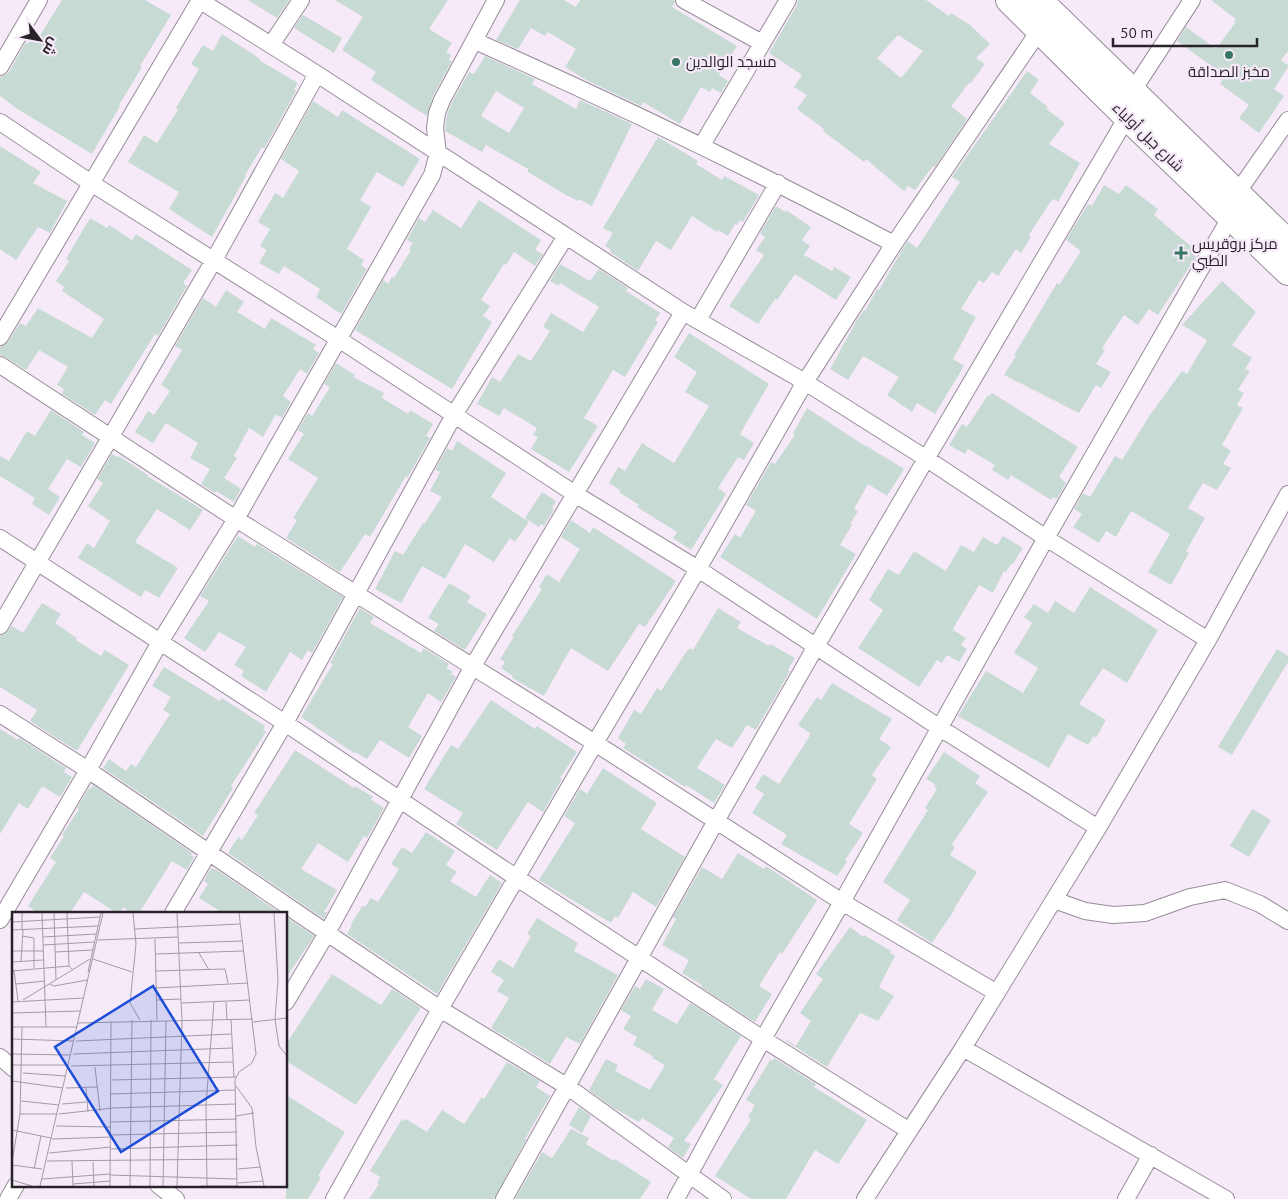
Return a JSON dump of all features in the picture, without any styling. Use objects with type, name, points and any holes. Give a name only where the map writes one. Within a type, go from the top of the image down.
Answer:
[{"type":"main road","name":"شارع جبل أولياء","points":[[1009,0],[1048,11],[1132,92],[1234,205],[1288,272]]},
{"type":"main road","name":"شارع جبل أولياء","points":[[1048,11],[1127,118],[1234,205],[1288,243]]},
{"type":"street","points":[[0,67],[39,0]]},
{"type":"street","points":[[0,337],[200,0],[683,312],[805,382],[1208,640]]},
{"type":"street","points":[[271,45],[301,0]]},
{"type":"street","points":[[0,920],[160,642],[236,519],[340,340],[432,175],[438,152],[435,128],[437,113],[442,100],[496,0]]},
{"type":"street","points":[[684,0],[762,43]]},
{"type":"street","points":[[702,145],[788,0]]},
{"type":"street","points":[[1132,92],[1192,0]]},
{"type":"street","points":[[334,1199],[440,1009],[698,569],[805,382],[1048,11]]},
{"type":"street","points":[[475,41],[702,145],[894,244]]},
{"type":"street","points":[[0,626],[214,260],[317,74]]},
{"type":"street","points":[[504,1199],[716,820],[815,648],[1127,118]]},
{"type":"street","points":[[676,1199],[763,1039],[1234,205],[1288,120]]},
{"type":"street","points":[[0,122],[91,183],[340,340],[575,494],[698,569],[815,648],[1098,828]]},
{"type":"street","points":[[698,320],[778,183]]},
{"type":"street","points":[[174,912],[285,722],[454,416],[566,236]]},
{"type":"street","points":[[288,999],[327,933],[474,666],[683,312]]},
{"type":"street","points":[[0,365],[236,519],[474,666],[842,902],[997,994]]},
{"type":"street","points":[[865,1199],[997,994],[1098,828],[1208,640],[1288,494]]},
{"type":"street","points":[[0,538],[285,722],[517,878],[763,1039],[908,1130]]},
{"type":"street","points":[[0,714],[88,770],[440,1009],[568,1087],[723,1199]]},
{"type":"street","points":[[1054,900],[1085,911],[1112,915],[1145,913],[1190,897],[1225,890],[1260,904],[1288,921]]},
{"type":"street","points":[[963,1048],[1226,1199]]},
{"type":"street","points":[[0,1057],[12,1067]]},
{"type":"street","points":[[1126,1199],[1150,1155]]},
{"type":"street","points":[[8,1199],[15,1186]]},
{"type":"street","points":[[160,1186],[174,1195]]},
{"type":"building","points":[[62,0],[145,0],[171,15],[140,66],[142,67],[92,154],[19,110],[0,96],[0,77],[9,72],[26,42],[28,44],[33,34],[39,37]]},
{"type":"building","points":[[248,0],[289,0],[277,18]]},
{"type":"building","points":[[335,0],[448,0],[429,29],[452,43],[446,52],[451,55],[449,60],[452,61],[433,96],[427,116],[371,80],[376,72],[342,50],[363,17]]},
{"type":"building","points":[[520,0],[564,0],[576,7],[580,0],[674,0],[675,2],[672,7],[737,46],[719,75],[728,81],[721,93],[712,88],[710,92],[701,87],[680,124],[643,102],[641,106],[588,81],[565,67],[576,49],[548,32],[545,36],[531,28],[518,49],[496,40]]},
{"type":"building","points":[[798,0],[926,0],[949,16],[951,13],[970,25],[990,44],[976,58],[985,64],[951,106],[967,119],[935,167],[933,166],[915,190],[908,186],[904,191],[866,159],[864,162],[797,109],[807,95],[794,87],[802,75],[769,53],[797,5]],"holes":[[[898,35],[923,51],[901,78],[877,58]]]},
{"type":"building","points":[[1211,0],[1288,0],[1288,51],[1281,60],[1288,67],[1274,89],[1284,96],[1259,133],[1239,118],[1249,105],[1220,84],[1222,81],[1210,71],[1213,67],[1177,41],[1186,27],[1216,49],[1236,19]]},
{"type":"building","points":[[303,15],[342,38],[334,53],[294,28]]},
{"type":"building","points":[[222,34],[259,60],[298,83],[294,89],[296,91],[264,149],[262,147],[245,175],[212,237],[169,209],[179,192],[128,162],[144,135],[157,143],[178,110],[176,108],[199,69],[191,64],[203,45],[213,51]]},
{"type":"building","points":[[485,56],[535,79],[532,84],[576,109],[580,100],[632,124],[592,206],[566,195],[528,172],[528,169],[486,145],[482,152],[445,131],[447,115],[451,104],[469,72],[474,74]],"holes":[[[496,91],[524,108],[509,133],[481,116]]]},
{"type":"building","points":[[1027,71],[1039,80],[1030,93],[1048,107],[1046,109],[1065,123],[1049,144],[1080,163],[1058,202],[1054,199],[1051,201],[1029,235],[1031,237],[1021,253],[1016,249],[998,276],[992,272],[984,283],[979,280],[961,309],[976,317],[953,359],[964,366],[935,414],[917,403],[912,412],[887,395],[899,377],[863,356],[848,380],[830,369],[857,320],[865,311],[877,289],[879,290],[908,241],[917,248],[960,182],[952,177]]},
{"type":"building","points":[[313,101],[338,117],[342,110],[420,159],[403,187],[377,172],[360,200],[371,207],[347,249],[364,260],[361,265],[367,269],[341,314],[316,297],[320,289],[284,266],[279,274],[259,263],[267,250],[260,246],[270,229],[258,222],[275,193],[283,198],[299,171],[281,159]]},
{"type":"building","points":[[658,137],[698,161],[696,164],[722,180],[724,176],[759,195],[743,222],[740,220],[737,225],[735,224],[728,236],[718,230],[717,232],[692,216],[671,250],[656,241],[638,271],[610,252],[611,250],[605,246],[613,233],[603,228]]},
{"type":"building","points":[[0,146],[41,172],[33,183],[67,201],[50,233],[38,227],[16,260],[0,249]]},
{"type":"building","points":[[1104,185],[1119,194],[1126,185],[1158,209],[1154,215],[1194,249],[1191,252],[1196,257],[1158,315],[1149,309],[1138,325],[1124,315],[1102,348],[1105,350],[1096,364],[1111,372],[1101,388],[1096,385],[1079,413],[1004,375],[1057,283],[1059,285],[1081,251],[1066,240],[1088,204],[1092,206]]},
{"type":"building","points":[[479,200],[541,240],[535,250],[543,254],[535,266],[514,252],[506,265],[504,264],[481,300],[490,306],[483,316],[492,322],[452,389],[355,330],[383,280],[388,284],[392,277],[394,278],[411,250],[409,249],[413,243],[407,240],[419,218],[425,222],[433,210],[461,228]]},
{"type":"building","points":[[776,206],[785,212],[786,210],[811,227],[802,240],[810,246],[804,255],[832,271],[834,267],[851,277],[836,300],[795,274],[758,324],[729,306],[764,255],[756,250],[765,237],[760,233]]},
{"type":"building","points":[[90,218],[107,228],[109,225],[132,240],[136,234],[192,270],[183,283],[187,286],[158,336],[155,334],[111,404],[105,400],[95,415],[62,394],[64,389],[57,385],[68,367],[39,350],[26,370],[0,355],[0,347],[8,342],[20,323],[26,326],[38,308],[92,338],[104,319],[62,291],[64,287],[56,281],[69,261],[66,259]]},
{"type":"building","points":[[560,264],[590,281],[599,269],[628,288],[626,291],[660,313],[655,320],[658,322],[625,377],[613,370],[584,418],[598,426],[569,472],[531,449],[538,437],[533,435],[537,428],[504,408],[499,416],[477,404],[492,377],[500,382],[518,354],[531,361],[550,331],[543,327],[551,313],[583,332],[599,307],[560,283],[558,286],[550,281]]},
{"type":"building","points":[[1222,281],[1256,312],[1232,345],[1252,358],[1245,369],[1250,371],[1238,390],[1244,393],[1237,405],[1243,408],[1222,445],[1231,451],[1223,464],[1231,468],[1217,490],[1203,483],[1188,508],[1205,518],[1186,551],[1189,553],[1171,585],[1148,572],[1170,534],[1131,511],[1116,537],[1106,531],[1099,543],[1073,527],[1082,514],[1074,509],[1083,493],[1090,497],[1115,456],[1122,460],[1150,415],[1182,371],[1187,374],[1207,340],[1182,325]]},
{"type":"building","points":[[226,290],[244,302],[237,312],[265,329],[271,318],[316,345],[313,349],[319,353],[307,374],[300,369],[283,396],[291,402],[282,418],[276,414],[263,437],[249,428],[234,456],[237,458],[224,478],[241,489],[234,502],[201,484],[210,469],[190,458],[198,443],[166,423],[153,443],[135,432],[148,411],[154,415],[170,391],[161,385],[182,350],[175,346],[203,298],[216,307]]},
{"type":"building","points":[[689,333],[769,384],[740,434],[754,443],[744,460],[738,457],[718,488],[726,494],[691,550],[673,538],[677,532],[637,507],[639,505],[609,483],[618,467],[625,471],[642,443],[674,463],[709,406],[685,392],[697,372],[674,357]]},
{"type":"building","points":[[336,363],[355,375],[353,377],[384,393],[382,398],[408,414],[410,410],[433,424],[426,436],[430,438],[408,477],[406,476],[370,537],[365,534],[340,572],[286,538],[297,520],[293,518],[318,478],[288,459],[304,434],[298,430],[308,413],[312,416],[330,387],[324,384]]},
{"type":"building","points":[[992,393],[1078,447],[1059,477],[1066,483],[1057,499],[1053,497],[1051,500],[1011,475],[1008,480],[992,470],[995,465],[968,449],[965,454],[949,445],[962,424],[967,427],[988,395],[990,396]]},
{"type":"building","points":[[807,408],[904,469],[887,496],[868,484],[854,509],[858,511],[850,524],[852,525],[840,545],[856,554],[817,619],[720,557],[735,534],[740,538],[756,511],[746,505],[771,462],[775,464],[795,435],[793,433]]},
{"type":"building","points":[[51,410],[84,432],[82,435],[95,443],[81,467],[67,459],[48,489],[60,497],[49,515],[32,504],[35,498],[0,476],[0,456],[9,461],[27,431],[35,436]]},
{"type":"building","points":[[457,441],[506,473],[491,497],[529,522],[515,542],[510,538],[494,562],[465,544],[445,579],[422,566],[401,603],[375,589],[395,551],[403,555],[442,497],[430,491],[440,472],[435,470],[447,448],[452,451]]},
{"type":"building","points":[[112,454],[119,458],[119,456],[147,476],[203,510],[190,530],[157,509],[135,542],[178,568],[159,598],[145,590],[141,597],[78,558],[87,543],[94,548],[110,521],[88,506],[103,483],[97,479]]},
{"type":"building","points":[[542,492],[556,501],[552,508],[554,509],[544,526],[541,524],[539,527],[525,518]]},
{"type":"building","points":[[571,520],[590,533],[593,527],[676,581],[645,627],[639,624],[608,671],[571,648],[544,696],[512,678],[513,676],[501,668],[505,662],[500,659],[514,637],[512,636],[542,589],[539,587],[547,574],[559,582],[580,549],[561,537]]},
{"type":"building","points":[[238,536],[255,547],[257,544],[343,597],[312,653],[308,650],[302,660],[290,652],[266,692],[241,676],[244,671],[234,665],[246,647],[219,632],[205,652],[184,638],[209,601],[200,596]]},
{"type":"building","points":[[1003,536],[1023,548],[1012,565],[1006,572],[1004,571],[993,593],[979,585],[954,627],[953,630],[966,638],[961,645],[967,649],[959,662],[947,655],[942,663],[937,660],[919,687],[858,648],[883,610],[869,600],[888,569],[899,575],[914,551],[946,571],[961,545],[974,552],[983,537],[997,545]]},
{"type":"building","points":[[449,583],[471,596],[467,602],[487,614],[465,650],[434,631],[439,624],[428,618]]},
{"type":"building","points":[[1090,587],[1158,630],[1127,683],[1103,668],[1079,704],[1106,720],[1096,738],[1094,736],[1088,745],[1068,734],[1049,768],[958,716],[986,671],[1023,693],[1038,668],[1014,653],[1032,623],[1024,617],[1034,604],[1048,613],[1055,601],[1074,613]]},
{"type":"building","points":[[42,603],[61,614],[55,623],[77,638],[76,640],[101,656],[105,650],[129,665],[77,751],[30,721],[37,710],[0,687],[0,636],[5,634],[12,626],[23,633]]},
{"type":"building","points":[[360,608],[374,617],[370,623],[421,653],[424,648],[449,664],[446,668],[453,672],[451,674],[456,677],[441,702],[428,693],[408,727],[422,736],[409,758],[380,740],[367,759],[354,753],[301,717],[333,664],[330,663]]},
{"type":"building","points":[[718,608],[741,622],[737,628],[795,658],[788,670],[790,671],[756,730],[747,725],[732,748],[716,739],[697,768],[725,785],[714,803],[623,748],[626,744],[618,738],[634,710],[641,714],[657,688],[661,691],[686,652],[690,648],[693,650]]},
{"type":"building","points":[[1277,649],[1288,656],[1288,662],[1232,755],[1218,747]]},
{"type":"building","points":[[164,667],[220,701],[222,698],[265,726],[263,729],[266,732],[231,786],[233,788],[203,836],[103,768],[109,759],[126,771],[131,764],[136,767],[170,714],[163,710],[171,697],[152,686]]},
{"type":"building","points":[[832,683],[892,719],[879,739],[891,747],[872,775],[877,779],[849,824],[863,833],[837,876],[781,844],[787,835],[752,813],[764,794],[755,788],[763,774],[779,784],[809,737],[810,733],[798,725],[817,697],[821,700]]},
{"type":"building","points":[[491,700],[535,729],[537,726],[577,752],[560,778],[562,779],[543,812],[528,802],[497,850],[456,824],[463,813],[424,789],[451,745],[458,749]]},
{"type":"building","points":[[0,729],[18,740],[19,738],[66,768],[64,772],[72,777],[60,797],[42,786],[28,809],[19,803],[0,834]]},
{"type":"building","points":[[295,750],[354,788],[355,786],[373,797],[371,800],[384,808],[367,838],[364,836],[348,862],[318,843],[301,869],[337,890],[324,912],[327,912],[324,919],[228,853],[238,837],[242,840],[258,815],[254,813]]},
{"type":"building","points":[[944,752],[980,776],[975,783],[988,792],[952,844],[955,847],[950,855],[977,872],[932,943],[897,920],[910,900],[883,882],[928,810],[925,808],[937,789],[934,786],[935,784],[926,779]]},
{"type":"building","points":[[603,768],[657,803],[641,829],[685,857],[656,907],[633,892],[618,918],[615,916],[611,923],[539,880],[575,823],[564,816],[580,789],[587,794]]},
{"type":"building","points":[[93,785],[192,853],[191,855],[194,857],[187,870],[172,861],[140,912],[130,912],[123,907],[120,912],[115,912],[84,892],[71,912],[37,912],[28,906],[56,862],[50,858],[79,809],[77,808],[89,788],[91,789]]},
{"type":"building","points":[[1252,809],[1271,820],[1249,857],[1230,846]]},
{"type":"building","points":[[426,832],[455,851],[446,865],[457,872],[450,881],[476,897],[490,875],[502,883],[437,994],[347,934],[363,905],[365,907],[371,898],[378,902],[399,869],[391,864],[402,847],[412,853]]},
{"type":"building","points":[[738,853],[764,869],[766,866],[817,900],[782,954],[780,952],[759,986],[772,994],[755,1022],[682,973],[689,960],[662,945],[676,919],[673,917],[702,867],[722,879]]},
{"type":"building","points":[[211,868],[217,870],[279,912],[221,912],[199,898],[208,884],[204,881]]},
{"type":"building","points":[[288,918],[314,936],[288,975]]},
{"type":"building","points":[[537,918],[578,943],[574,951],[618,975],[580,1044],[566,1037],[550,1064],[491,1028],[509,998],[497,991],[504,980],[491,972],[499,959],[513,968],[531,936],[527,934]]},
{"type":"building","points":[[850,927],[863,937],[864,935],[891,951],[890,953],[895,956],[879,987],[894,996],[878,1021],[860,1013],[827,1067],[786,1041],[796,1046],[811,1021],[800,1013],[823,979],[816,974]]},
{"type":"building","points":[[332,974],[381,1005],[392,989],[421,1008],[356,1105],[288,1062],[288,1041]]},
{"type":"building","points":[[646,979],[664,989],[652,1010],[677,1024],[690,1003],[741,1036],[714,1079],[723,1085],[684,1141],[691,1144],[683,1158],[668,1147],[674,1138],[642,1118],[639,1122],[612,1107],[589,1090],[606,1059],[618,1065],[615,1071],[650,1090],[665,1065],[633,1045],[637,1037],[623,1029],[631,1016],[621,1010],[635,986],[640,989]]},
{"type":"building","points":[[774,1058],[816,1084],[814,1087],[867,1120],[838,1164],[815,1150],[786,1199],[751,1199],[715,1176],[751,1119],[748,1117],[755,1105],[746,1100],[770,1060],[772,1061]]},
{"type":"building","points":[[507,1062],[540,1081],[536,1087],[550,1096],[494,1199],[369,1199],[379,1184],[377,1183],[380,1177],[370,1171],[402,1119],[404,1121],[406,1119],[427,1132],[442,1110],[464,1124],[482,1097],[484,1099]]},
{"type":"building","points":[[288,1096],[345,1132],[318,1176],[321,1177],[308,1199],[286,1199],[286,1186],[288,1186]]},
{"type":"building","points":[[579,1107],[591,1116],[582,1133],[569,1125]]},
{"type":"building","points":[[571,1129],[589,1138],[586,1144],[614,1161],[615,1159],[651,1182],[640,1199],[515,1199],[542,1152],[552,1158]]},
{"type":"place","name":"مخبز الصداقة","points":[[1229,55]]},
{"type":"place","name":"مسجد الوالدين","points":[[676,62]]},
{"type":"place","name":"مركز بروقريس الطبي","points":[[1181,253]]}]
